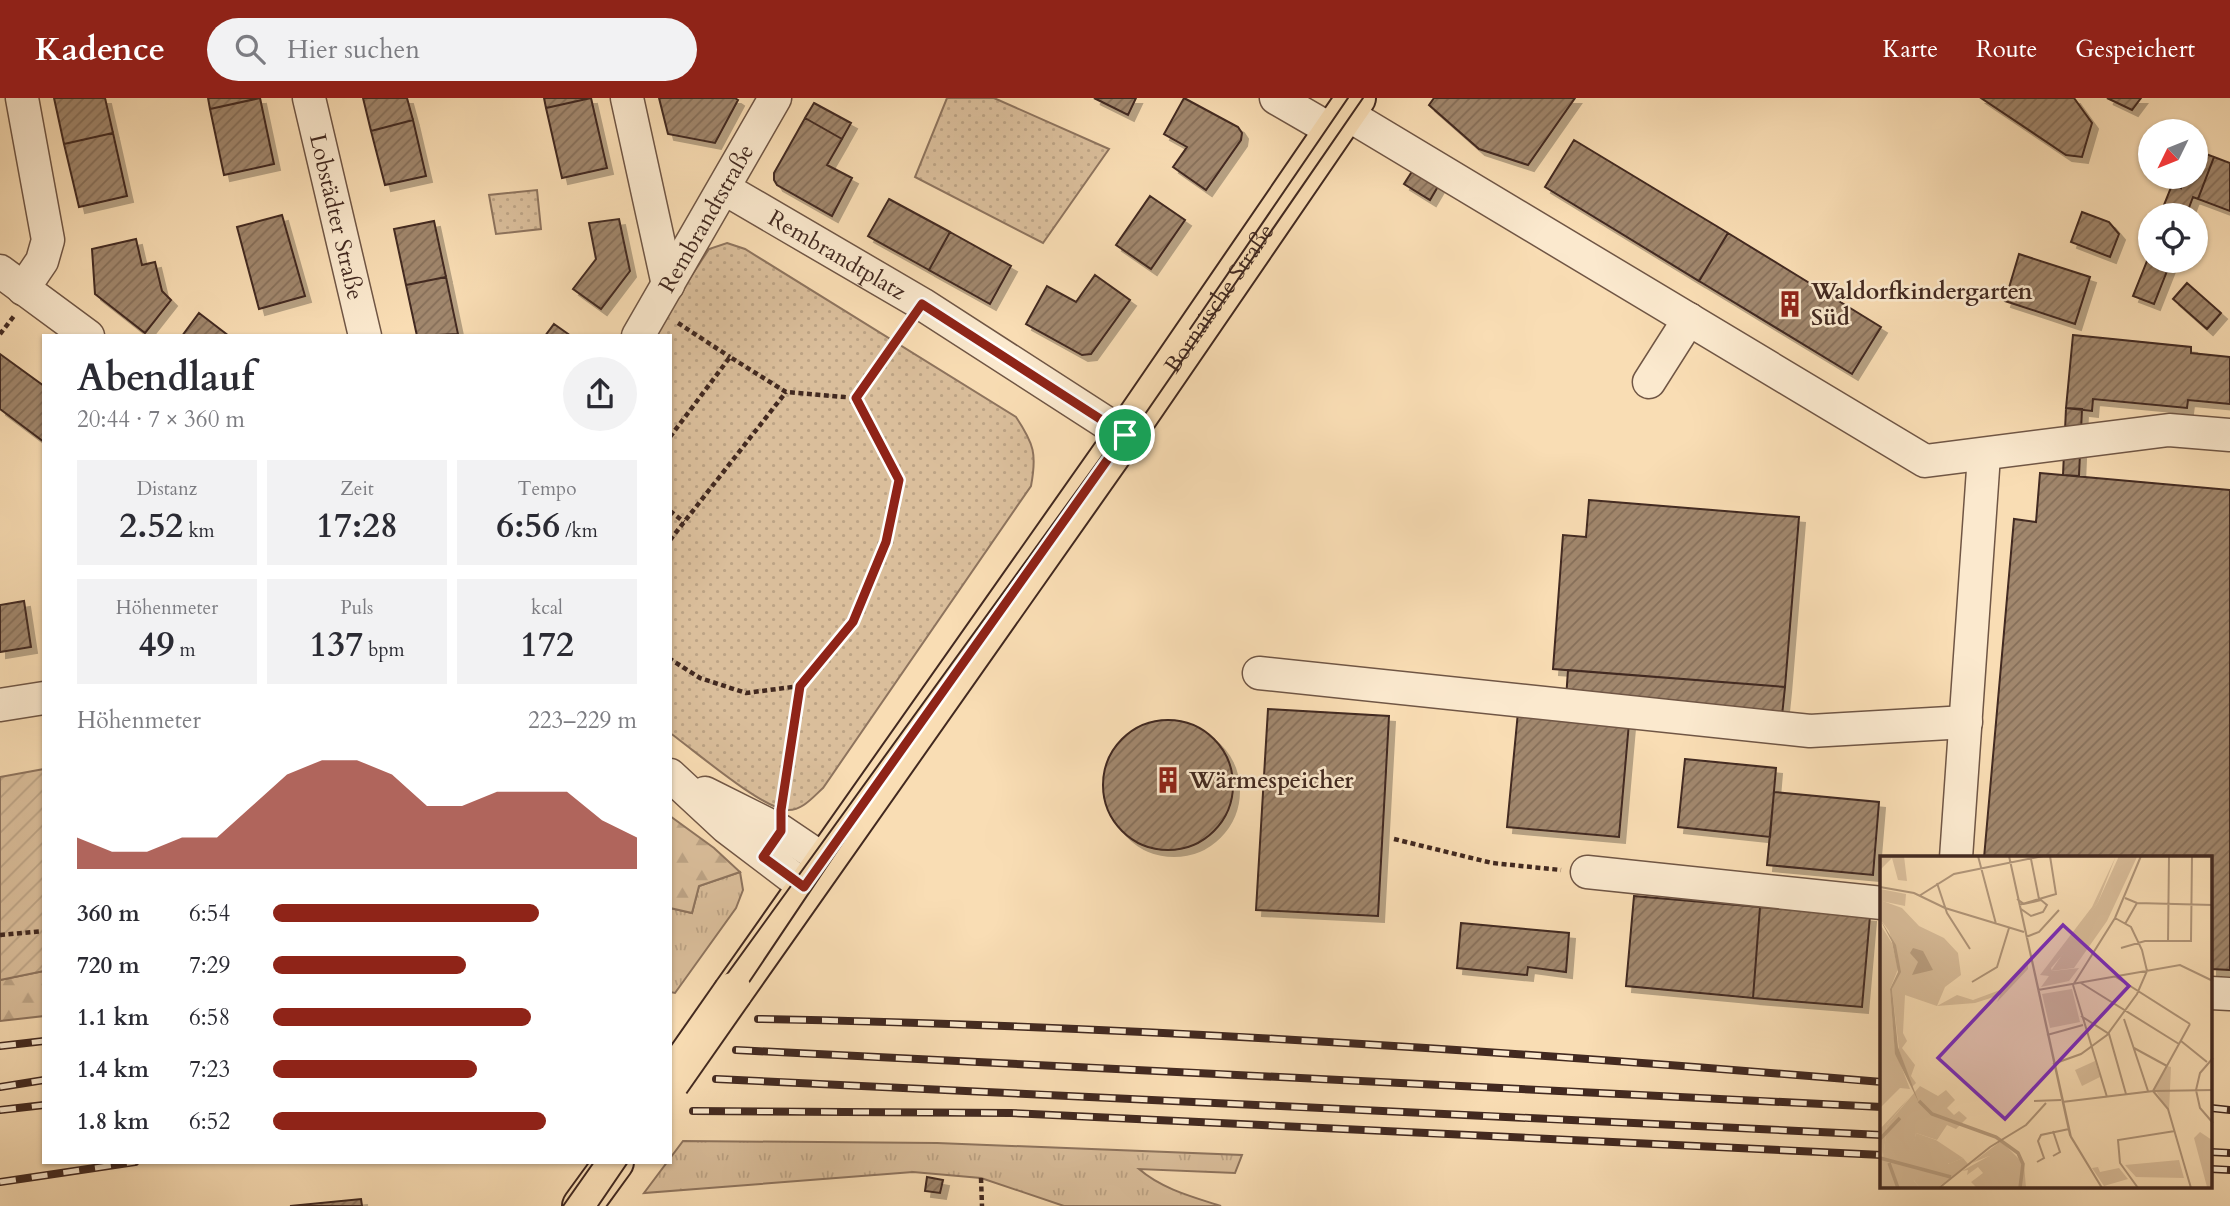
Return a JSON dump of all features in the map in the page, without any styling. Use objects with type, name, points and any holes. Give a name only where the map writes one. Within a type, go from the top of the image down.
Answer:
[{"type":"main road","name":"Bornaische Straße","points":[[672,1079],[1125,435],[1345,114]]},
{"type":"main road","points":[[582,1206],[613,1164]]},
{"type":"street","points":[[22,98],[48,240],[42,261],[12,280],[85,334]]},
{"type":"street","name":"Lobstädter Straße","points":[[309,98],[365,334]]},
{"type":"street","points":[[627,98],[662,296]]},
{"type":"street","name":"Rembrandtstraße","points":[[639,334],[775,98]]},
{"type":"street","points":[[1276,98],[1345,114],[1925,461],[2169,430],[2230,435]]},
{"type":"street","name":"Rembrandtplatz","points":[[725,189],[922,304],[1125,435]]},
{"type":"street","points":[[1649,382],[1689,319]]},
{"type":"street","points":[[1956,856],[1984,455]]},
{"type":"street","points":[[1259,673],[1810,731],[1966,722]]},
{"type":"street","points":[[0,705],[42,698]]},
{"type":"street","points":[[676,780],[726,827],[814,874]]},
{"type":"street","points":[[676,780],[781,831],[814,874]]},
{"type":"street","points":[[1587,873],[1880,903]]},
{"type":"street","points":[[2212,993],[2230,994]]},
{"type":"path","points":[[662,296],[730,358],[786,391],[856,398]]},
{"type":"path","points":[[856,398],[922,304]]},
{"type":"path","points":[[672,434],[730,358]]},
{"type":"path","points":[[672,537],[786,391]]},
{"type":"path","points":[[781,831],[781,810],[800,686],[853,622],[886,542],[899,480],[856,398]]},
{"type":"path","points":[[672,513],[684,522]]},
{"type":"path","points":[[672,660],[700,677],[746,693],[800,686]]},
{"type":"path","points":[[1394,839],[1492,863],[1587,873]]},
{"type":"path","points":[[0,935],[42,931]]},
{"type":"path","points":[[981,1178],[982,1206]]},
{"type":"green space","points":[[947,98],[994,98],[1109,149],[1043,243],[915,177]]},
{"type":"green space","points":[[537,190],[541,229],[496,234],[489,195]]},
{"type":"green space","points":[[727,243],[745,249],[1016,417],[1027,435],[1034,457],[1031,486],[823,788],[807,803],[792,810],[775,807],[761,800],[672,735],[672,334],[653,334],[709,249]]},
{"type":"green space","points":[[42,769],[42,971],[0,980],[0,777]]},
{"type":"green space","points":[[672,817],[714,848],[740,872],[699,886],[692,913],[672,908]]},
{"type":"green space","points":[[740,872],[743,890],[736,908],[675,993],[672,992],[672,908],[692,913],[699,886]]},
{"type":"green space","points":[[42,971],[42,1016],[0,1021],[0,980]]},
{"type":"green space","points":[[683,1141],[937,1143],[1242,1155],[1235,1173],[1139,1169],[1168,1187],[1221,1206],[1064,1206],[981,1178],[913,1172],[644,1193],[666,1164],[672,1164],[672,1156]]},
{"type":"building","points":[[54,98],[105,98],[113,133],[64,144]]},
{"type":"building","points":[[208,98],[260,98],[210,109]]},
{"type":"building","points":[[260,98],[274,164],[224,175],[210,109]]},
{"type":"building","points":[[363,98],[407,98],[413,120],[371,131]]},
{"type":"building","points":[[544,98],[591,98],[546,108]]},
{"type":"building","points":[[591,98],[607,168],[562,178],[546,108]]},
{"type":"building","points":[[659,98],[738,100],[715,143],[668,134]]},
{"type":"building","points":[[1094,98],[1136,98],[1128,115]]},
{"type":"building","points":[[1184,98],[1238,127],[1242,133],[1241,140],[1206,190],[1173,167],[1187,147],[1164,134]]},
{"type":"building","points":[[1434,98],[1575,98],[1528,165],[1479,149],[1429,105]]},
{"type":"building","points":[[1981,98],[2074,98],[2092,123],[2082,157],[2066,155]]},
{"type":"building","points":[[2107,98],[2141,98],[2132,110]]},
{"type":"building","points":[[814,103],[851,123],[842,139],[805,118]]},
{"type":"building","points":[[805,118],[842,139],[827,165],[852,178],[832,216],[777,185],[774,180],[774,173]]},
{"type":"building","points":[[413,120],[426,176],[385,185],[371,131]]},
{"type":"building","points":[[113,133],[127,196],[79,207],[64,144]]},
{"type":"building","points":[[1574,140],[1728,233],[1699,281],[1545,187]]},
{"type":"building","points":[[2208,155],[2214,157],[2208,173]]},
{"type":"building","points":[[2214,157],[2230,163],[2230,211],[2198,199],[2202,189],[2208,189],[2208,173]]},
{"type":"building","points":[[1415,167],[1440,183],[1430,200],[1404,184]]},
{"type":"building","points":[[2170,189],[2202,189],[2198,199],[2193,197],[2191,203],[2165,203]]},
{"type":"building","points":[[1150,196],[1185,220],[1151,269],[1116,245]]},
{"type":"building","points":[[889,199],[950,232],[929,270],[868,236]]},
{"type":"building","points":[[2082,212],[2109,222],[2119,234],[2110,257],[2071,242]]},
{"type":"building","points":[[282,215],[305,296],[259,309],[237,227]]},
{"type":"building","points":[[619,219],[630,271],[601,309],[573,289],[596,259],[589,223]]},
{"type":"building","points":[[434,221],[446,277],[406,285],[394,229]]},
{"type":"building","points":[[950,232],[1011,266],[990,304],[929,270]]},
{"type":"building","name":"Waldorfkindergarten Süd","points":[[1728,233],[1881,327],[1852,374],[1699,281]]},
{"type":"building","points":[[136,239],[142,265],[155,262],[162,291],[171,300],[145,333],[95,294],[92,249]]},
{"type":"building","points":[[2019,254],[2090,277],[2075,324],[2005,301]]},
{"type":"building","points":[[2142,273],[2166,273],[2154,304],[2133,296]]},
{"type":"building","points":[[1095,275],[1130,300],[1091,354],[1082,355],[1026,324],[1047,286],[1076,302]]},
{"type":"building","points":[[446,277],[458,334],[417,334],[406,285]]},
{"type":"building","points":[[2187,283],[2221,313],[2207,329],[2173,299]]},
{"type":"building","points":[[199,313],[226,334],[183,334]]},
{"type":"building","points":[[554,324],[568,334],[546,334]]},
{"type":"building","points":[[2073,335],[2191,347],[2191,353],[2230,357],[2230,404],[2188,400],[2187,408],[2093,399],[2092,411],[2066,408]]},
{"type":"building","points":[[0,354],[42,385],[42,440],[0,409]]},
{"type":"building","points":[[2066,408],[2082,409],[2079,476],[2063,475]]},
{"type":"building","points":[[2040,473],[2230,490],[2230,970],[2212,969],[2212,856],[1984,856],[2014,519],[2036,522]]},
{"type":"building","points":[[1589,500],[1799,517],[1785,687],[1553,669],[1563,535],[1586,537]]},
{"type":"building","points":[[24,601],[31,647],[0,652],[0,605]]},
{"type":"building","points":[[1568,670],[1785,687],[1782,716],[1566,699]]},
{"type":"building","points":[[1268,709],[1389,716],[1378,916],[1256,910]]},
{"type":"building","points":[[1518,712],[1629,723],[1619,837],[1507,827]]},
{"type":"building","name":"Wärmespeicher","points":[[1168,720],[1193,725],[1214,739],[1228,760],[1233,785],[1228,810],[1214,831],[1193,845],[1168,850],[1143,845],[1122,831],[1108,810],[1103,785],[1108,760],[1122,739],[1143,725]]},
{"type":"building","points":[[1685,759],[1776,768],[1770,837],[1678,827]]},
{"type":"building","points":[[1774,792],[1879,802],[1873,875],[1767,865]]},
{"type":"building","points":[[1634,896],[1760,907],[1753,998],[1626,986]]},
{"type":"building","points":[[1760,907],[1870,916],[1862,1007],[1753,998]]},
{"type":"building","points":[[1461,923],[1569,933],[1566,972],[1528,967],[1527,975],[1457,968]]},
{"type":"building","points":[[927,1177],[943,1180],[940,1193],[925,1191]]},
{"type":"building","points":[[361,1199],[362,1206],[290,1206]]},
{"type":"tram line","points":[[1190,329],[1348,98]]},
{"type":"tram line","points":[[672,1097],[874,796],[1092,491],[1363,98]]},
{"type":"tram line","points":[[672,1050],[1123,427]]},
{"type":"tram line","points":[[563,1206],[593,1164]]},
{"type":"tram line","points":[[598,1206],[627,1164]]},
{"type":"railway","points":[[758,1019],[1180,1034],[1601,1060],[1880,1082]]},
{"type":"railway","points":[[0,1046],[42,1041]]},
{"type":"railway","points":[[736,1050],[1880,1107]]},
{"type":"railway","points":[[716,1079],[1880,1135]]},
{"type":"railway","points":[[0,1087],[42,1080]]},
{"type":"railway","points":[[0,1110],[42,1105]]},
{"type":"railway","points":[[2212,1108],[2230,1110]]},
{"type":"railway","points":[[693,1111],[1011,1113],[1880,1155]]},
{"type":"railway","points":[[2212,1152],[2230,1153]]},
{"type":"railway","points":[[0,1182],[122,1164]]},
{"type":"railway","points":[[2212,1169],[2230,1170]]},
{"type":"place","name":"Waldorfkindergarten Süd","points":[[1790,304]]},
{"type":"place","name":"Wärmespeicher","points":[[1168,780]]},
{"type":"route","points":[[922,304],[1125,435],[804,887],[763,857],[781,831],[781,810],[800,686],[853,622],[886,542],[899,480],[856,398],[922,304]]}]
